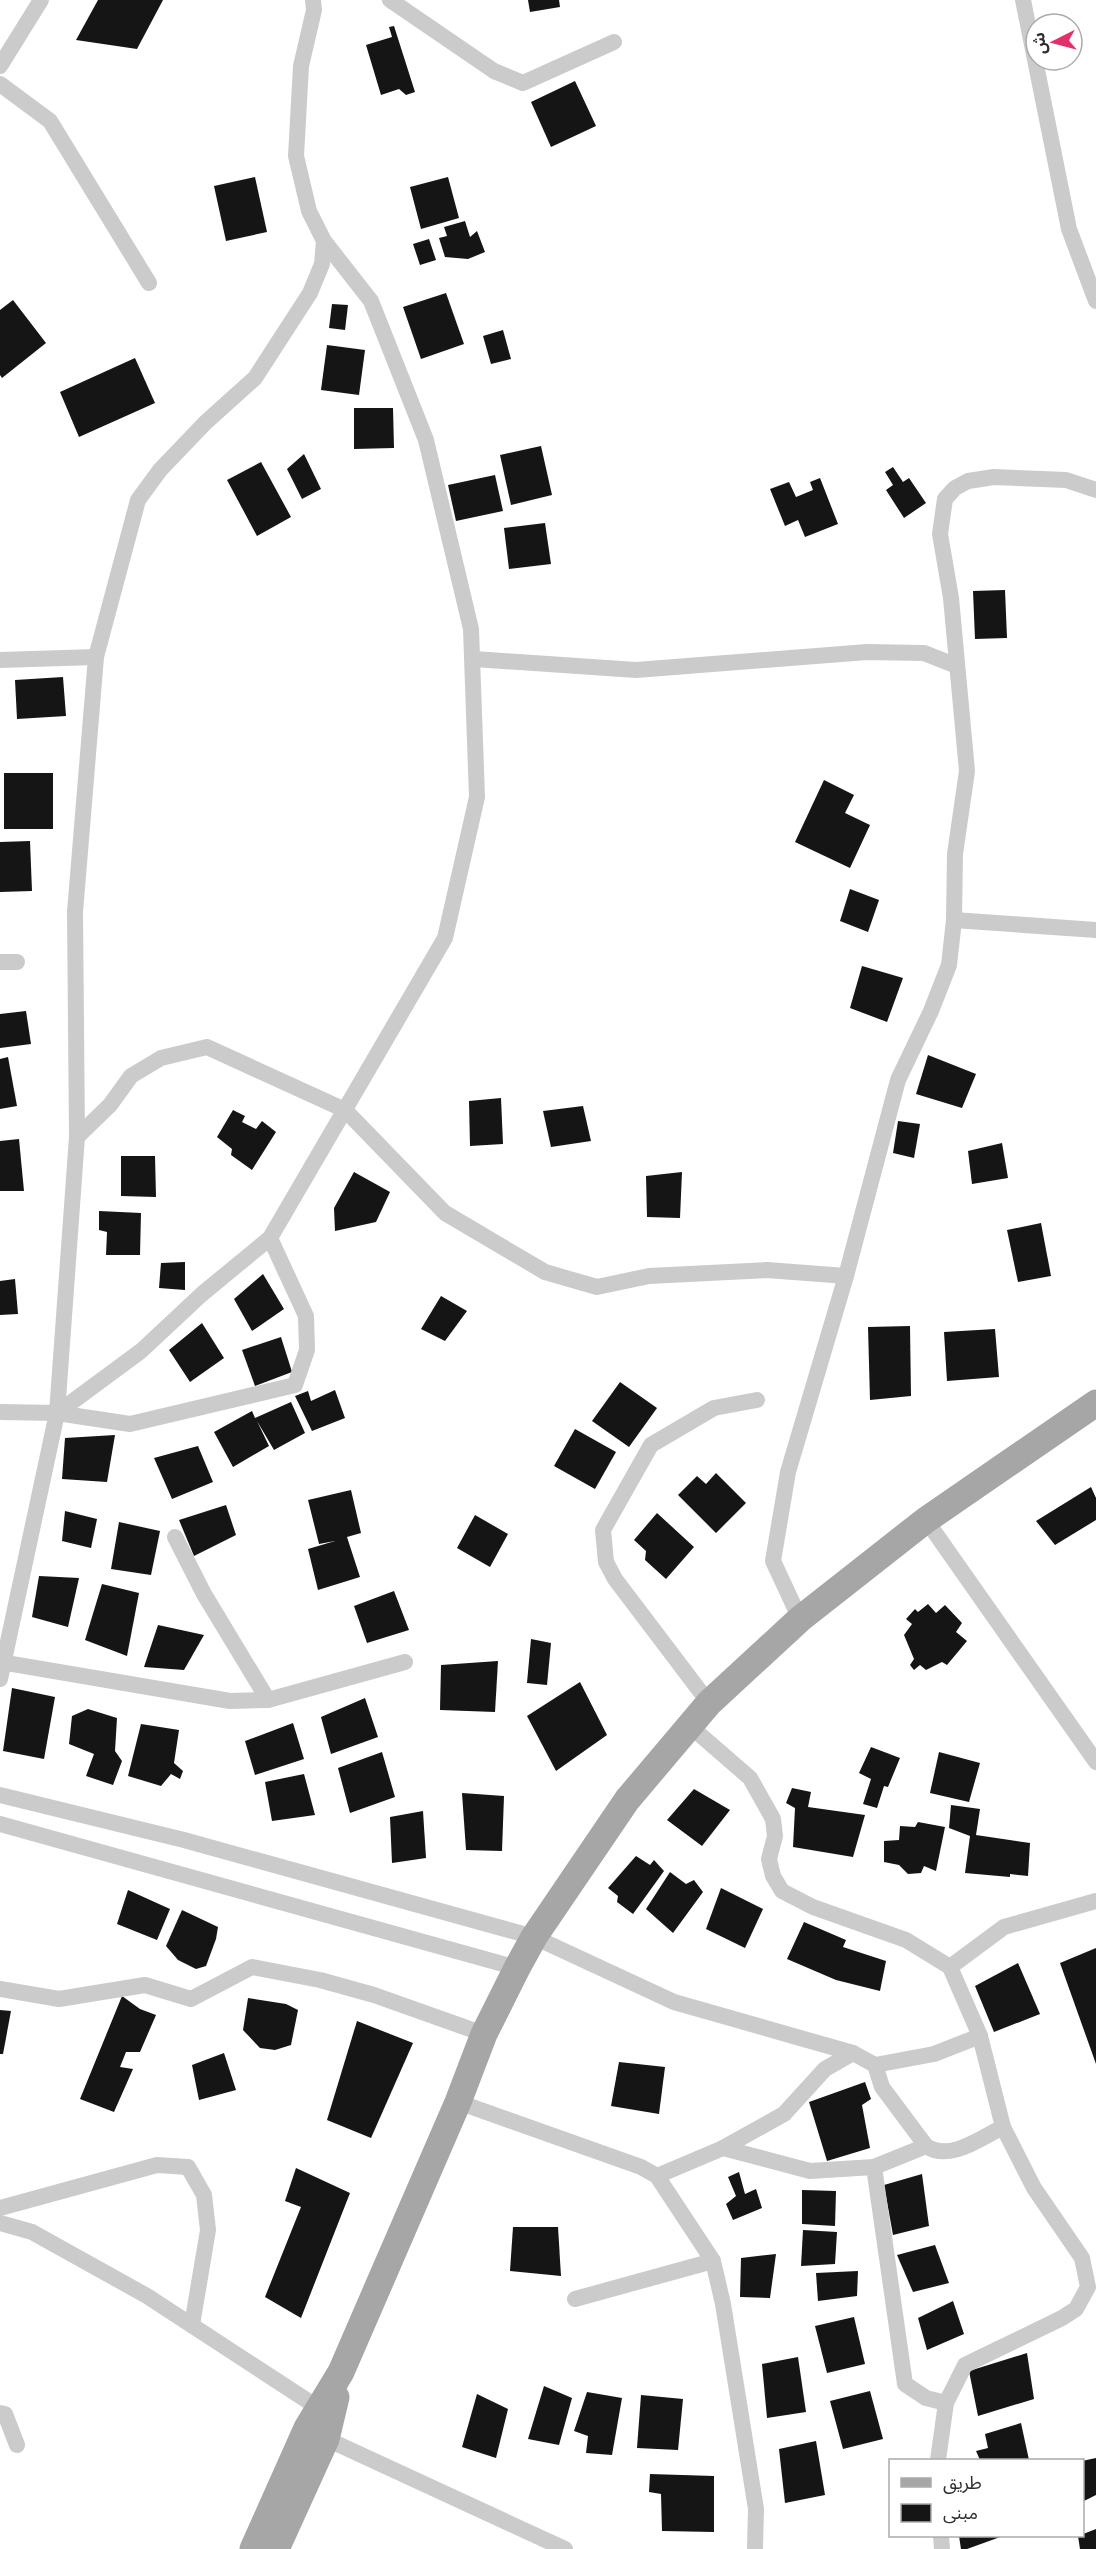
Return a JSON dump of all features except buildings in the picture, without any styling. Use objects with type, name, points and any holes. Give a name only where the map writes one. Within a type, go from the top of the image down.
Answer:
[{"type":"main road","points":[[253,2549],[317,2425],[341,2372],[458,2102],[484,2034],[534,1937],[627,1800],[709,1703],[801,1619],[926,1520],[1096,1403]]},
{"type":"main road","points":[[276,2549],[317,2425]]},
{"type":"street","points":[[0,66],[41,0]]},
{"type":"street","points":[[57,1413],[141,1351],[202,1294],[270,1238],[445,938],[477,797],[474,659],[471,629],[426,440],[371,301],[324,241],[309,211],[296,156],[301,66],[314,10],[313,0]]},
{"type":"street","points":[[390,0],[494,70],[523,83],[614,42]]},
{"type":"street","points":[[1023,0],[1069,229],[1096,301]]},
{"type":"street","points":[[0,84],[50,121],[149,283]]},
{"type":"street","points":[[324,241],[322,264],[310,293],[255,378],[205,423],[160,470],[138,500],[96,657],[75,912],[78,1137],[57,1413],[1,1667],[230,1701],[268,1700],[405,1662]]},
{"type":"street","points":[[801,1619],[773,1561],[788,1472],[846,1276],[898,1080],[931,1011],[949,965],[954,920],[955,854],[967,771],[951,598],[940,534],[945,499],[955,488],[968,481],[994,477],[1066,480],[1096,490]]},
{"type":"street","points":[[474,659],[636,670],[867,652],[924,652],[957,666]]},
{"type":"street","points":[[0,660],[96,657]]},
{"type":"street","points":[[954,920],[1096,930]]},
{"type":"street","points":[[0,962],[17,963]]},
{"type":"street","points":[[78,1137],[110,1105],[131,1076],[161,1058],[207,1047],[345,1110],[445,1213],[545,1272],[597,1287],[649,1276],[767,1270],[846,1276]]},
{"type":"street","points":[[0,1412],[57,1413],[130,1424],[295,1385],[307,1350],[306,1316],[270,1238]]},
{"type":"street","points":[[709,1703],[615,1579],[606,1562],[603,1530],[651,1445],[714,1407],[757,1400]]},
{"type":"street","points":[[926,1520],[1096,1762]]},
{"type":"street","points":[[175,1537],[204,1594],[268,1700]]},
{"type":"street","points":[[690,1726],[750,1778],[773,1818],[775,1836],[769,1858],[773,1876],[782,1891],[813,1907],[906,1940],[950,1967],[980,2036],[1003,2127],[1034,2187],[1082,2258],[1092,2290],[1076,2309],[965,2365],[946,2403],[938,2459]]},
{"type":"street","points":[[0,1795],[184,1840],[534,1937],[674,2002],[853,2053],[875,2065],[934,2054],[980,2036]]},
{"type":"street","points":[[0,1824],[517,1968]]},
{"type":"street","points":[[950,1967],[1004,1928],[1096,1900]]},
{"type":"street","points":[[0,1989],[59,1999],[145,1985],[191,1999],[252,1967],[320,1980],[374,1995],[484,2034]]},
{"type":"street","points":[[657,2176],[723,2148],[784,2114],[825,2069],[853,2053]]},
{"type":"street","points":[[875,2065],[882,2087],[926,2146],[935,2151],[943,2153],[955,2151],[1003,2127]]},
{"type":"street","points":[[458,2102],[641,2167],[657,2176],[712,2261],[723,2304],[756,2509],[755,2549]]},
{"type":"street","points":[[723,2148],[810,2171],[874,2167],[926,2146]]},
{"type":"street","points":[[0,2208],[157,2165],[188,2167],[204,2194],[208,2230],[192,2325]]},
{"type":"street","points":[[874,2167],[905,2384],[926,2398],[946,2403]]},
{"type":"street","points":[[0,2223],[32,2232],[147,2296],[192,2325],[317,2425],[565,2549]]},
{"type":"street","points":[[575,2299],[712,2261]]},
{"type":"street","points":[[0,2413],[5,2414],[17,2445]]}]
